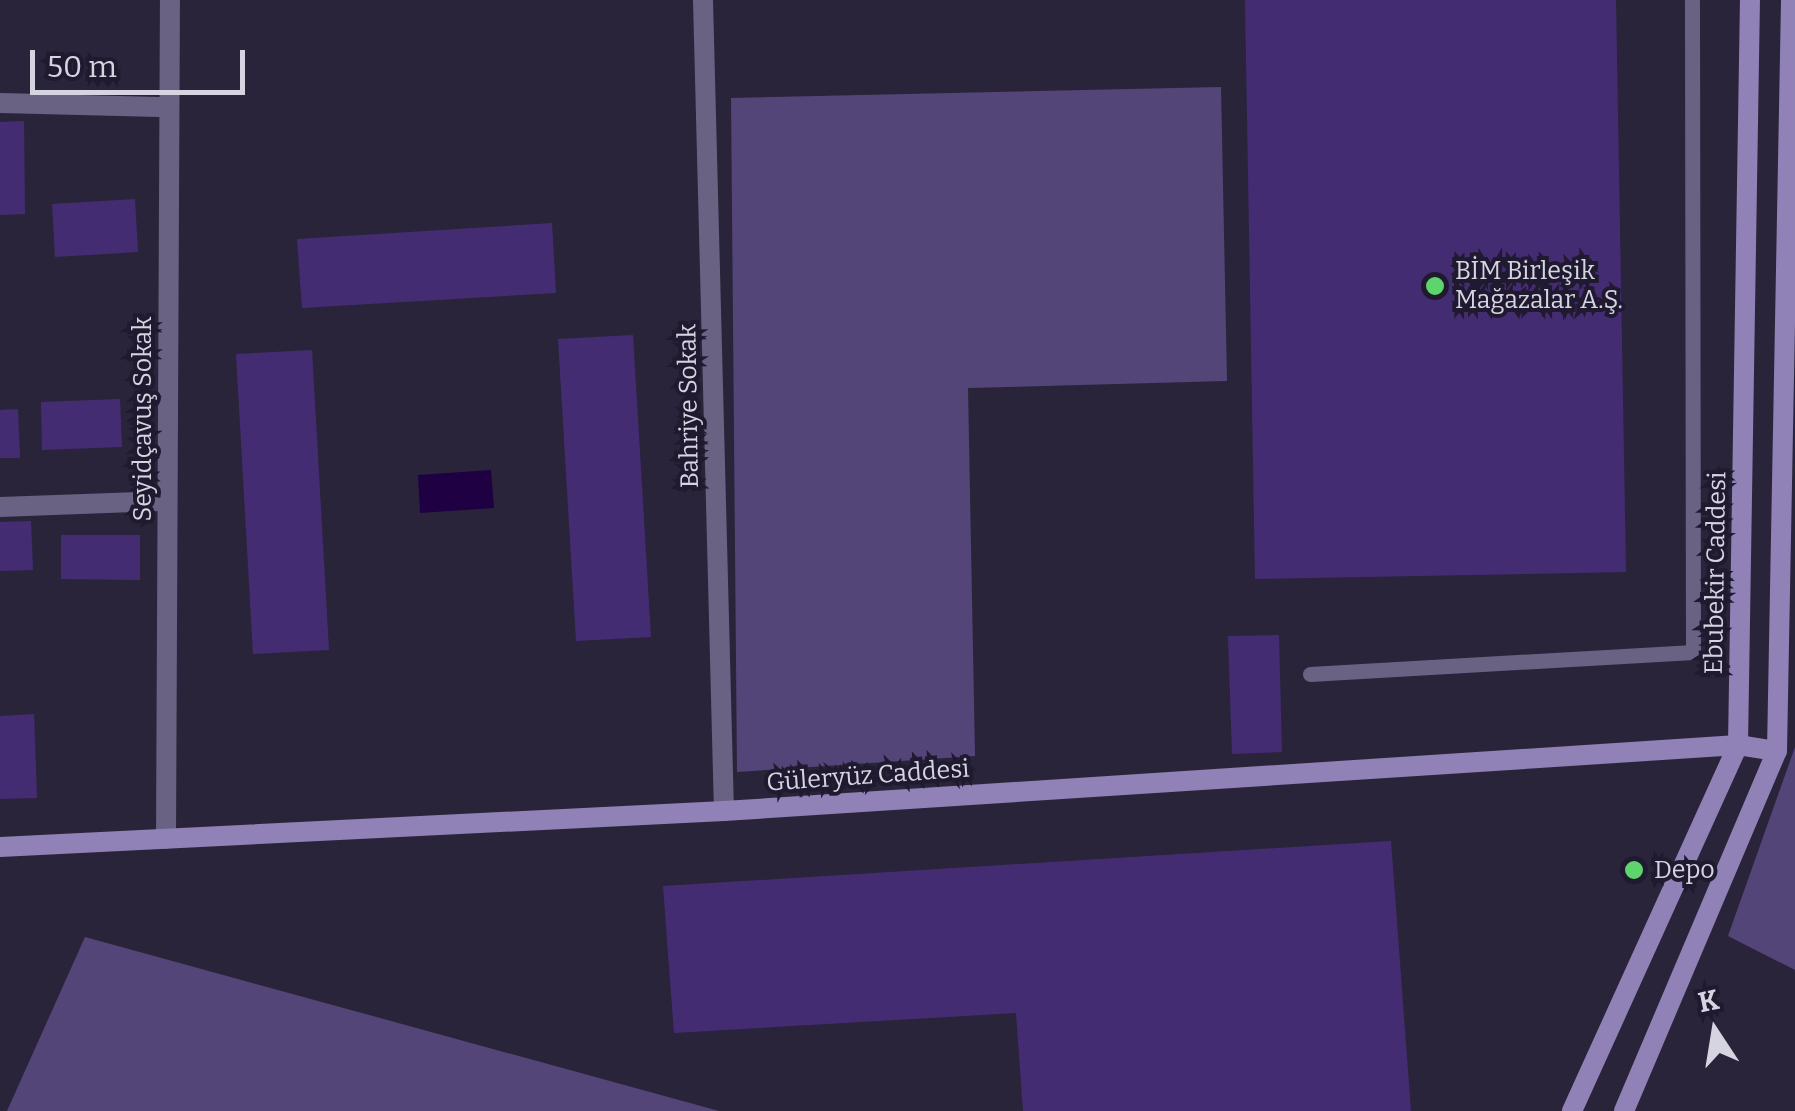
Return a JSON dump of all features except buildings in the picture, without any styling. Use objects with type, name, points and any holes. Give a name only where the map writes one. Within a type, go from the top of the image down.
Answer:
[{"type":"main road","name":"Ebubekir Caddesi","points":[[1572,1111],[1738,744],[1750,0]]},
{"type":"main road","points":[[1624,1111],[1777,751],[1791,0]]},
{"type":"main road","name":"Güleryüz Caddesi","points":[[0,848],[724,811],[1738,744],[1777,751]]},
{"type":"street","name":"Seyidçavuş Sokak","points":[[166,839],[170,0]]},
{"type":"street","name":"Bahriye Sokak","points":[[703,0],[724,811]]},
{"type":"street","points":[[0,103],[169,107]]},
{"type":"street","points":[[0,507],[167,501]]},
{"type":"lane","name":"Ebubekir Caddesi","points":[[1310,674],[1693,652],[1692,0]]},
{"type":"shaded area","points":[[1221,87],[1227,381],[968,388],[975,756],[737,772],[731,98]]},
{"type":"shaded area","points":[[491,470],[494,508],[420,513],[418,475]]},
{"type":"shaded area","points":[[1795,747],[1795,970],[1728,936]]},
{"type":"shaded area","points":[[85,937],[719,1111],[7,1111]]},
{"type":"place","name":"BİM Birleşik Mağazalar A.Ş.","points":[[1435,286]]},
{"type":"place","name":"Depo","points":[[1634,870]]}]
